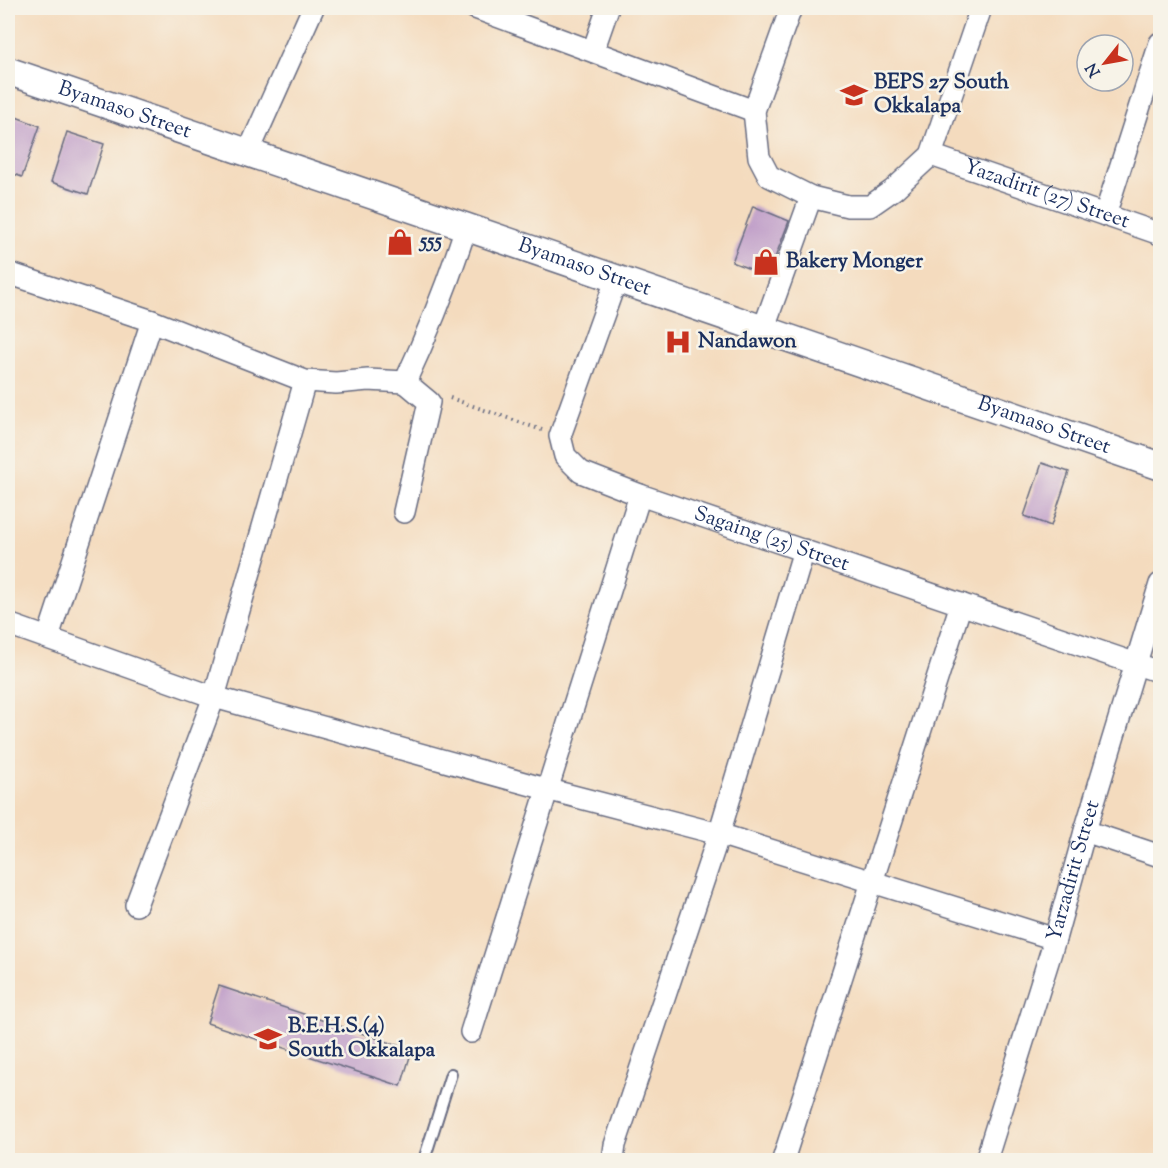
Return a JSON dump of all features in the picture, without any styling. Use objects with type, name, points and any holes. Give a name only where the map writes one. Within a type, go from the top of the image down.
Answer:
[{"type":"street","points":[[248,153],[313,8]]},
{"type":"street","points":[[475,8],[754,111]]},
{"type":"street","points":[[593,51],[608,8]]},
{"type":"street","points":[[791,8],[754,111],[759,157],[769,176],[811,196],[848,206],[870,206],[893,190],[931,155],[981,8]]},
{"type":"street","points":[[1105,215],[1161,43]]},
{"type":"street","name":"Byamaso Street","points":[[8,71],[466,226],[616,280],[1161,466]]},
{"type":"street","name":"Yazadirit (27) Street","points":[[931,155],[1161,234]]},
{"type":"street","points":[[763,330],[811,196]]},
{"type":"street","points":[[405,381],[438,306],[466,226]]},
{"type":"street","points":[[8,273],[152,321],[305,381],[336,383],[368,380],[405,381],[429,402],[404,512]]},
{"type":"street","points":[[560,436],[616,280]]},
{"type":"street","points":[[48,637],[152,321]]},
{"type":"street","points":[[136,905],[214,697],[305,381]]},
{"type":"street","name":"Sagaing (25) Street","points":[[560,436],[566,456],[581,471],[640,495],[1161,672]]},
{"type":"street","points":[[471,1032],[640,495]]},
{"type":"street","points":[[614,1161],[615,1145],[719,834],[804,550]]},
{"type":"street","name":"Yarzadirit Street","points":[[986,1161],[1161,584]]},
{"type":"street","points":[[783,1161],[961,603]]},
{"type":"street","points":[[8,624],[214,697],[546,789],[719,834],[1055,939]]},
{"type":"street","points":[[1085,831],[1161,856]]},
{"type":"lane","points":[[424,1161],[451,1074]]},
{"type":"path","points":[[429,402],[448,398],[560,436]]},
{"type":"building","points":[[8,114],[40,126],[22,177],[8,172]]},
{"type":"building","points":[[67,132],[104,144],[88,194],[51,182]]},
{"type":"building","points":[[753,206],[789,221],[768,276],[732,262]]},
{"type":"building","points":[[1042,463],[1069,472],[1051,526],[1024,516]]},
{"type":"building","points":[[219,986],[412,1050],[401,1086],[207,1023]]},
{"type":"place","name":"BEPS 27 South Okkalapa","points":[[854,95]]},
{"type":"place","name":"555","points":[[400,242]]},
{"type":"place","name":"Bakery Monger","points":[[766,262]]},
{"type":"place","name":"Nandawon","points":[[678,342]]},
{"type":"place","name":"B.E.H.S.(4) South Okkalapa","points":[[268,1039]]}]
